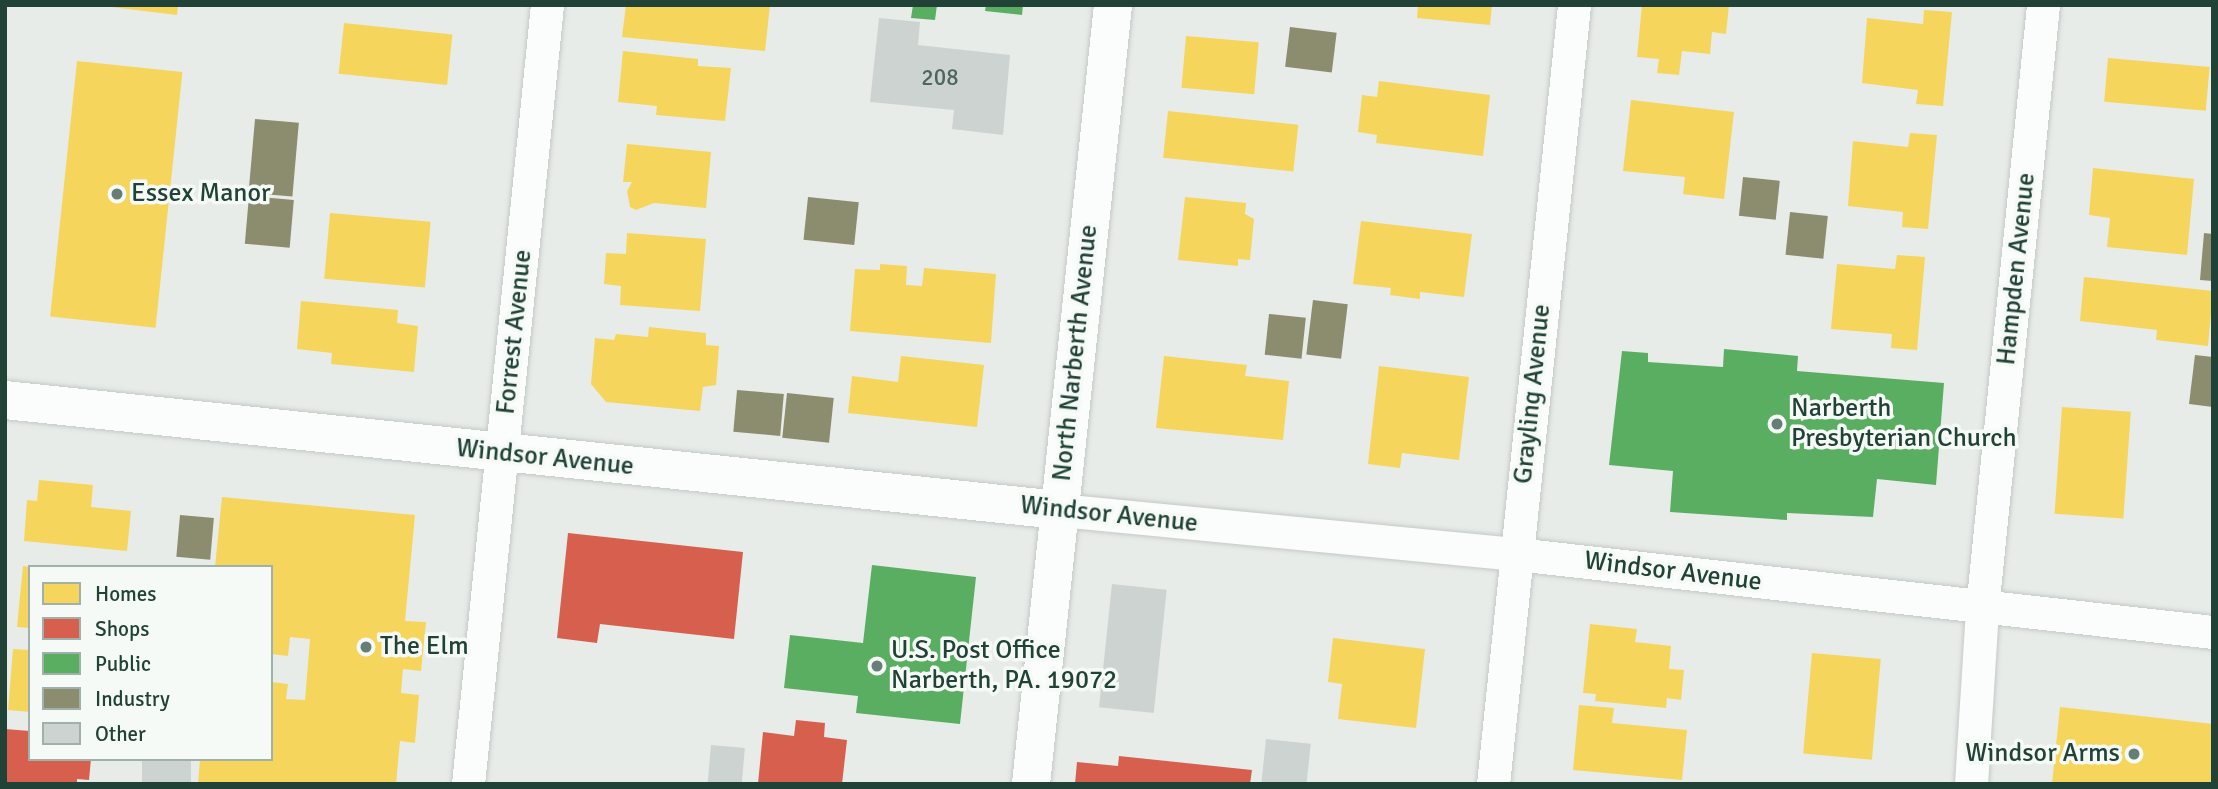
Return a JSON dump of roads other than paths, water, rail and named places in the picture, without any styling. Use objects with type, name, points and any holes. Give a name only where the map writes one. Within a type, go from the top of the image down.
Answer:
[{"type":"street","name":"Forrest Avenue","points":[[468,784],[547,5]]},
{"type":"street","name":"North Narberth Avenue","points":[[1031,784],[1113,5]]},
{"type":"street","name":"Grayling Avenue","points":[[1493,784],[1574,5]]},
{"type":"street","name":"Hampden Avenue","points":[[1971,784],[1982,608],[2043,5]]},
{"type":"street","name":"Windsor Avenue","points":[[5,400],[1059,510],[1516,554],[2213,632]]},
{"type":"place","name":"Essex Manor","points":[[117,194]]},
{"type":"place","name":"Narberth Presbyterian Church","points":[[1777,424]]},
{"type":"place","name":"The Elm","points":[[366,647]]},
{"type":"place","name":"U.S. Post Office Narberth, PA. 19072","points":[[877,666]]},
{"type":"place","name":"Windsor Arms","points":[[2134,754]]}]
